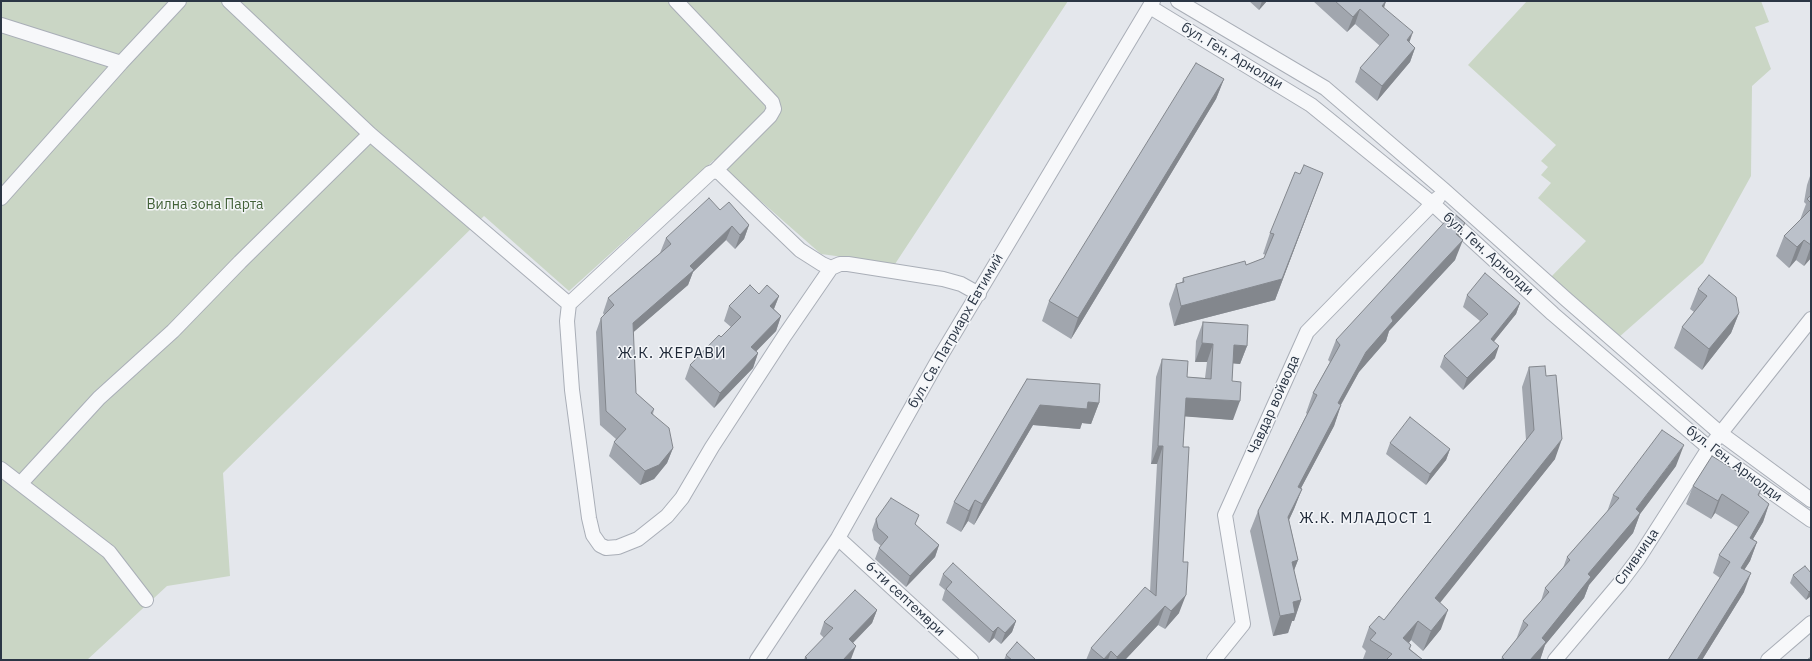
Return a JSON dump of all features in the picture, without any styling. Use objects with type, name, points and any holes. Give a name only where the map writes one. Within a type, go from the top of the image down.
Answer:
[{"type":"street","points":[[1,198],[121,62],[179,1]]},
{"type":"street","points":[[229,1],[370,134],[569,304]]},
{"type":"street","points":[[676,1],[772,102],[774,109],[770,116],[715,171],[704,177],[569,304],[567,321],[572,390],[589,518],[593,535],[600,545],[606,548],[618,547],[638,539],[654,528],[667,516],[682,498],[716,440],[784,335],[831,268],[840,264],[848,264],[943,279],[961,284],[979,294]]},
{"type":"street","name":"бул. Ген. Арнолди","points":[[1178,1],[1325,88],[1444,190],[1720,434],[1811,500]]},
{"type":"street","name":"бул. Ген. Арнолди","points":[[1151,4],[1311,105],[1433,204],[1553,314],[1709,448],[1811,520]]},
{"type":"street","name":"бул. Св. Патриарх Евтимий","points":[[757,660],[838,538],[940,357],[1151,4]]},
{"type":"street","points":[[1,25],[121,62]]},
{"type":"street","points":[[21,483],[99,398],[173,331],[240,262],[370,134]]},
{"type":"street","points":[[715,171],[720,173],[800,250],[809,257],[831,268]]},
{"type":"street","name":"Чавдар войвода","points":[[1214,660],[1243,624],[1225,515],[1307,332],[1433,204],[1444,190]]},
{"type":"street","name":"Сливница","points":[[1555,660],[1620,583],[1638,559],[1709,448],[1811,319]]},
{"type":"street","points":[[1,469],[109,552],[146,600]]},
{"type":"street","name":"6-ти септември","points":[[838,538],[971,660]]},
{"type":"street","points":[[1768,660],[1811,623]]},
{"type":"green space","name":"Вилна зона Парта","points":[[1,1],[1068,1],[895,264],[821,254],[714,160],[569,291],[484,216],[223,473],[230,576],[167,586],[87,660],[1,660]]},
{"type":"green space","points":[[1527,1],[1761,1],[1769,22],[1755,27],[1771,69],[1752,86],[1751,176],[1703,263],[1618,338],[1550,278],[1586,241],[1538,198],[1551,183],[1541,175],[1548,167],[1541,161],[1556,145],[1468,65]]},
{"type":"building","points":[[1335,1],[1386,1],[1382,6],[1413,32],[1407,40],[1415,48],[1382,86],[1360,68],[1389,35],[1360,9],[1353,17]]},
{"type":"building","points":[[1196,63],[1224,79],[1078,318],[1049,301]]},
{"type":"building","points":[[1304,165],[1323,173],[1282,279],[1181,306],[1176,284],[1184,282],[1183,278],[1245,261],[1246,265],[1264,258],[1274,234],[1270,233],[1295,172],[1300,174]]},
{"type":"building","points":[[1811,195],[1811,203],[1807,199]]},
{"type":"building","points":[[709,198],[720,210],[729,202],[749,225],[740,235],[732,226],[690,266],[694,270],[633,323],[636,393],[654,409],[651,413],[669,428],[673,448],[659,465],[645,471],[614,442],[626,429],[606,411],[601,318],[614,305],[608,298],[671,244],[666,238]]},
{"type":"building","points":[[1811,209],[1811,245],[1804,240],[1797,247],[1784,236]]},
{"type":"building","points":[[1453,213],[1465,223],[1456,234],[1463,240],[1391,317],[1393,321],[1366,352],[1338,403],[1341,405],[1298,487],[1302,489],[1288,517],[1298,560],[1292,562],[1301,600],[1293,602],[1295,613],[1280,616],[1258,511],[1317,395],[1313,393],[1340,345],[1336,340]]},
{"type":"building","points":[[1485,273],[1520,303],[1491,339],[1499,346],[1467,378],[1444,356],[1488,314],[1467,295]]},
{"type":"building","points":[[1709,275],[1736,297],[1739,313],[1709,349],[1682,327],[1707,296],[1698,289]]},
{"type":"building","points":[[750,285],[759,294],[767,285],[779,296],[770,306],[781,316],[751,347],[758,353],[720,393],[690,365],[719,335],[721,337],[741,317],[729,306]]},
{"type":"building","points":[[1203,322],[1248,325],[1247,346],[1234,345],[1232,381],[1241,382],[1240,401],[1186,398],[1183,447],[1189,447],[1183,562],[1188,562],[1186,595],[1171,611],[1165,606],[1117,657],[1111,651],[1104,659],[1091,648],[1145,587],[1156,596],[1163,446],[1158,446],[1162,359],[1188,361],[1187,377],[1211,379],[1213,344],[1202,343]]},
{"type":"building","points":[[1545,366],[1546,376],[1556,375],[1562,439],[1435,598],[1448,610],[1431,631],[1418,621],[1403,638],[1411,645],[1409,649],[1423,660],[1386,660],[1392,654],[1370,640],[1376,633],[1369,627],[1379,616],[1384,620],[1534,430],[1529,367]]},
{"type":"building","points":[[1027,379],[1100,384],[1099,403],[1088,402],[1087,409],[1040,405],[982,504],[975,500],[969,511],[954,502]]},
{"type":"building","points":[[1410,417],[1450,449],[1430,474],[1390,443]]},
{"type":"building","points":[[1662,430],[1684,445],[1636,509],[1640,513],[1588,574],[1591,577],[1542,638],[1546,642],[1530,660],[1505,660],[1502,657],[1528,625],[1523,621],[1549,592],[1545,588],[1570,560],[1567,557],[1619,498],[1613,495]]},
{"type":"building","points":[[1712,456],[1762,487],[1758,495],[1769,504],[1750,538],[1757,542],[1741,568],[1751,573],[1697,660],[1668,660],[1730,562],[1719,555],[1749,512],[1722,494],[1718,501],[1693,486]]},
{"type":"building","points":[[891,498],[919,515],[915,524],[939,545],[910,576],[879,548],[888,537],[878,528],[876,519]]},
{"type":"building","points":[[953,563],[1016,621],[1005,633],[998,627],[993,632],[946,589],[952,582],[943,574]]},
{"type":"building","points":[[1805,566],[1811,573],[1811,590],[1809,592],[1793,575]]},
{"type":"building","points":[[855,590],[877,610],[849,639],[856,646],[843,660],[804,660],[807,658],[805,657],[833,628],[824,622]]},
{"type":"building","points":[[1017,642],[1036,660],[1012,660],[1006,655]]},
{"type":"district","name":"Ж.К. ЖЕРАВИ","points":[[672,354]]},
{"type":"district","name":"Ж.К. МЛАДОСТ 1","points":[[1366,519]]}]
